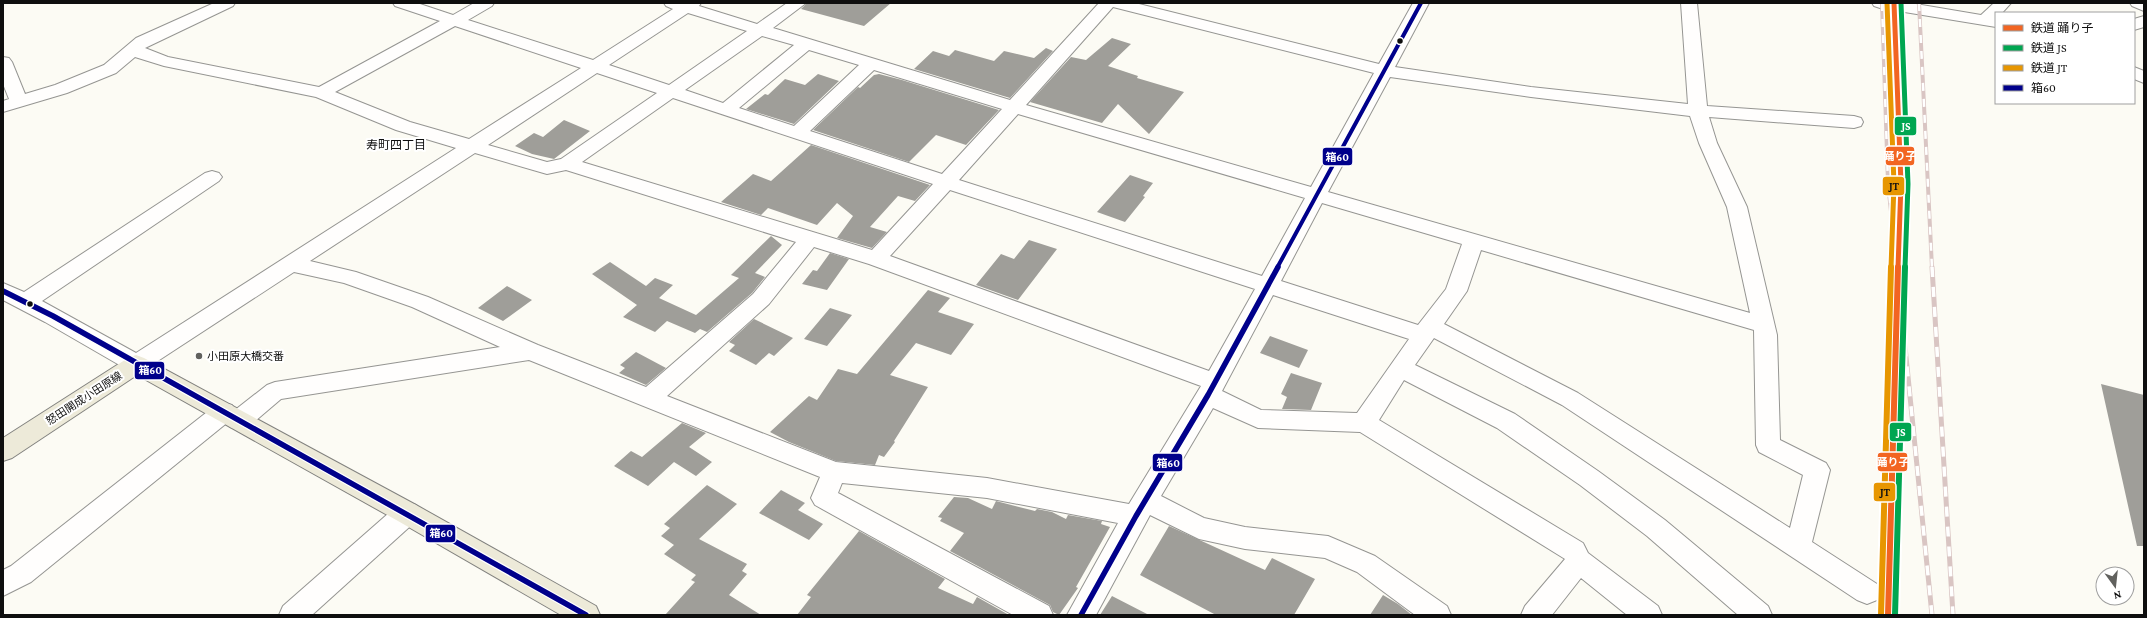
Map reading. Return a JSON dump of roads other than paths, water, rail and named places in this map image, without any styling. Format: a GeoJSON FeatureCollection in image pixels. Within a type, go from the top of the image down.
{"type":"FeatureCollection","features":[{"type":"Feature","properties":{"kind":"main road"},"geometry":{"type":"LineString","coordinates":[[136,364],[406,513],[586,615]]}},
{"type":"Feature","properties":{"kind":"main road","name":"怒田開成小田原線"},"geometry":{"type":"LineString","coordinates":[[3,451],[136,364]]}},
{"type":"Feature","properties":{"kind":"street"},"geometry":{"type":"LineString","coordinates":[[3,62],[11,104],[61,89],[110,69],[142,42],[227,3]]}},
{"type":"Feature","properties":{"kind":"street"},"geometry":{"type":"LineString","coordinates":[[401,3],[598,66],[946,182],[1269,285],[1427,331],[1570,399],[1867,592]]}},
{"type":"Feature","properties":{"kind":"street"},"geometry":{"type":"LineString","coordinates":[[321,93],[486,3]]}},
{"type":"Feature","properties":{"kind":"street"},"geometry":{"type":"LineString","coordinates":[[133,50],[164,61],[321,93],[403,126],[547,168],[567,164],[670,90],[798,3]]}},
{"type":"Feature","properties":{"kind":"street"},"geometry":{"type":"LineString","coordinates":[[876,259],[1108,3]]}},
{"type":"Feature","properties":{"kind":"street"},"geometry":{"type":"LineString","coordinates":[[1114,3],[1385,71],[1531,92],[1698,111],[1854,122]]}},
{"type":"Feature","properties":{"kind":"street"},"geometry":{"type":"LineString","coordinates":[[1081,615],[1269,285],[1421,3]]}},
{"type":"Feature","properties":{"kind":"street"},"geometry":{"type":"LineString","coordinates":[[1689,3],[1698,111],[1708,143],[1738,207],[1766,335],[1768,446],[1817,470],[1798,547]]}},
{"type":"Feature","properties":{"kind":"street"},"geometry":{"type":"LineString","coordinates":[[1880,3],[1990,21]]}},
{"type":"Feature","properties":{"kind":"street"},"geometry":{"type":"LineString","coordinates":[[1996,12],[2003,3]]}},
{"type":"Feature","properties":{"kind":"street"},"geometry":{"type":"LineString","coordinates":[[2138,3],[2144,6]]}},
{"type":"Feature","properties":{"kind":"street"},"geometry":{"type":"LineString","coordinates":[[3,291],[136,364],[598,66],[684,4],[806,44],[1014,107],[1763,324]]}},
{"type":"Feature","properties":{"kind":"street"},"geometry":{"type":"LineString","coordinates":[[727,109],[806,44]]}},
{"type":"Feature","properties":{"kind":"street"},"geometry":{"type":"LineString","coordinates":[[798,132],[871,63]]}},
{"type":"Feature","properties":{"kind":"street"},"geometry":{"type":"LineString","coordinates":[[2135,73],[2144,78]]}},
{"type":"Feature","properties":{"kind":"street"},"geometry":{"type":"LineString","coordinates":[[567,164],[809,240],[876,259],[1211,389],[1258,419],[1364,422],[1574,551],[1579,561],[1648,615]]}},
{"type":"Feature","properties":{"kind":"street"},"geometry":{"type":"LineString","coordinates":[[25,302],[212,177]]}},
{"type":"Feature","properties":{"kind":"street"},"geometry":{"type":"LineString","coordinates":[[648,399],[761,299],[809,240]]}},
{"type":"Feature","properties":{"kind":"street"},"geometry":{"type":"LineString","coordinates":[[1364,422],[1400,368],[1456,291],[1474,240]]}},
{"type":"Feature","properties":{"kind":"street"},"geometry":{"type":"LineString","coordinates":[[292,264],[348,277],[420,302],[530,352],[834,472],[987,488],[1141,508],[1199,528],[1245,538],[1328,547],[1366,564],[1437,615]]}},
{"type":"Feature","properties":{"kind":"street"},"geometry":{"type":"LineString","coordinates":[[3,584],[21,574],[231,416],[275,391],[530,352]]}},
{"type":"Feature","properties":{"kind":"street"},"geometry":{"type":"LineString","coordinates":[[1400,368],[1506,421],[1589,478],[1656,528],[1758,615]]}},
{"type":"Feature","properties":{"kind":"street"},"geometry":{"type":"LineString","coordinates":[[834,472],[824,498],[1039,615]]}},
{"type":"Feature","properties":{"kind":"street"},"geometry":{"type":"LineString","coordinates":[[293,615],[406,513]]}},
{"type":"Feature","properties":{"kind":"street"},"geometry":{"type":"LineString","coordinates":[[1535,615],[1579,561]]}},
{"type":"Feature","properties":{"kind":"railway"},"geometry":{"type":"LineString","coordinates":[[1882,3],[1888,183],[1897,268]]}},
{"type":"Feature","properties":{"kind":"railway"},"geometry":{"type":"LineString","coordinates":[[1919,3],[1932,268]]}},
{"type":"Feature","properties":{"kind":"railway"},"geometry":{"type":"LineString","coordinates":[[1897,267],[1932,615]]}},
{"type":"Feature","properties":{"kind":"railway"},"geometry":{"type":"LineString","coordinates":[[1932,267],[1953,615]]}},
{"type":"Feature","properties":{"kind":"rail line","name":"JT"},"geometry":{"type":"LineString","coordinates":[[1881,615],[1894,184],[1887,3]]}},
{"type":"Feature","properties":{"kind":"rail line","name":"踊り子"},"geometry":{"type":"LineString","coordinates":[[1888,615],[1901,184],[1894,3]]}},
{"type":"Feature","properties":{"kind":"rail line","name":"JS"},"geometry":{"type":"LineString","coordinates":[[1895,615],[1908,184],[1901,3]]}},
{"type":"Feature","properties":{"kind":"place","name":"小田原大橋交番"},"geometry":{"type":"Point","coordinates":[199,356]}},
{"type":"Feature","properties":{"kind":"district","name":"寿町四丁目"},"geometry":{"type":"Point","coordinates":[396,145]}}]}
